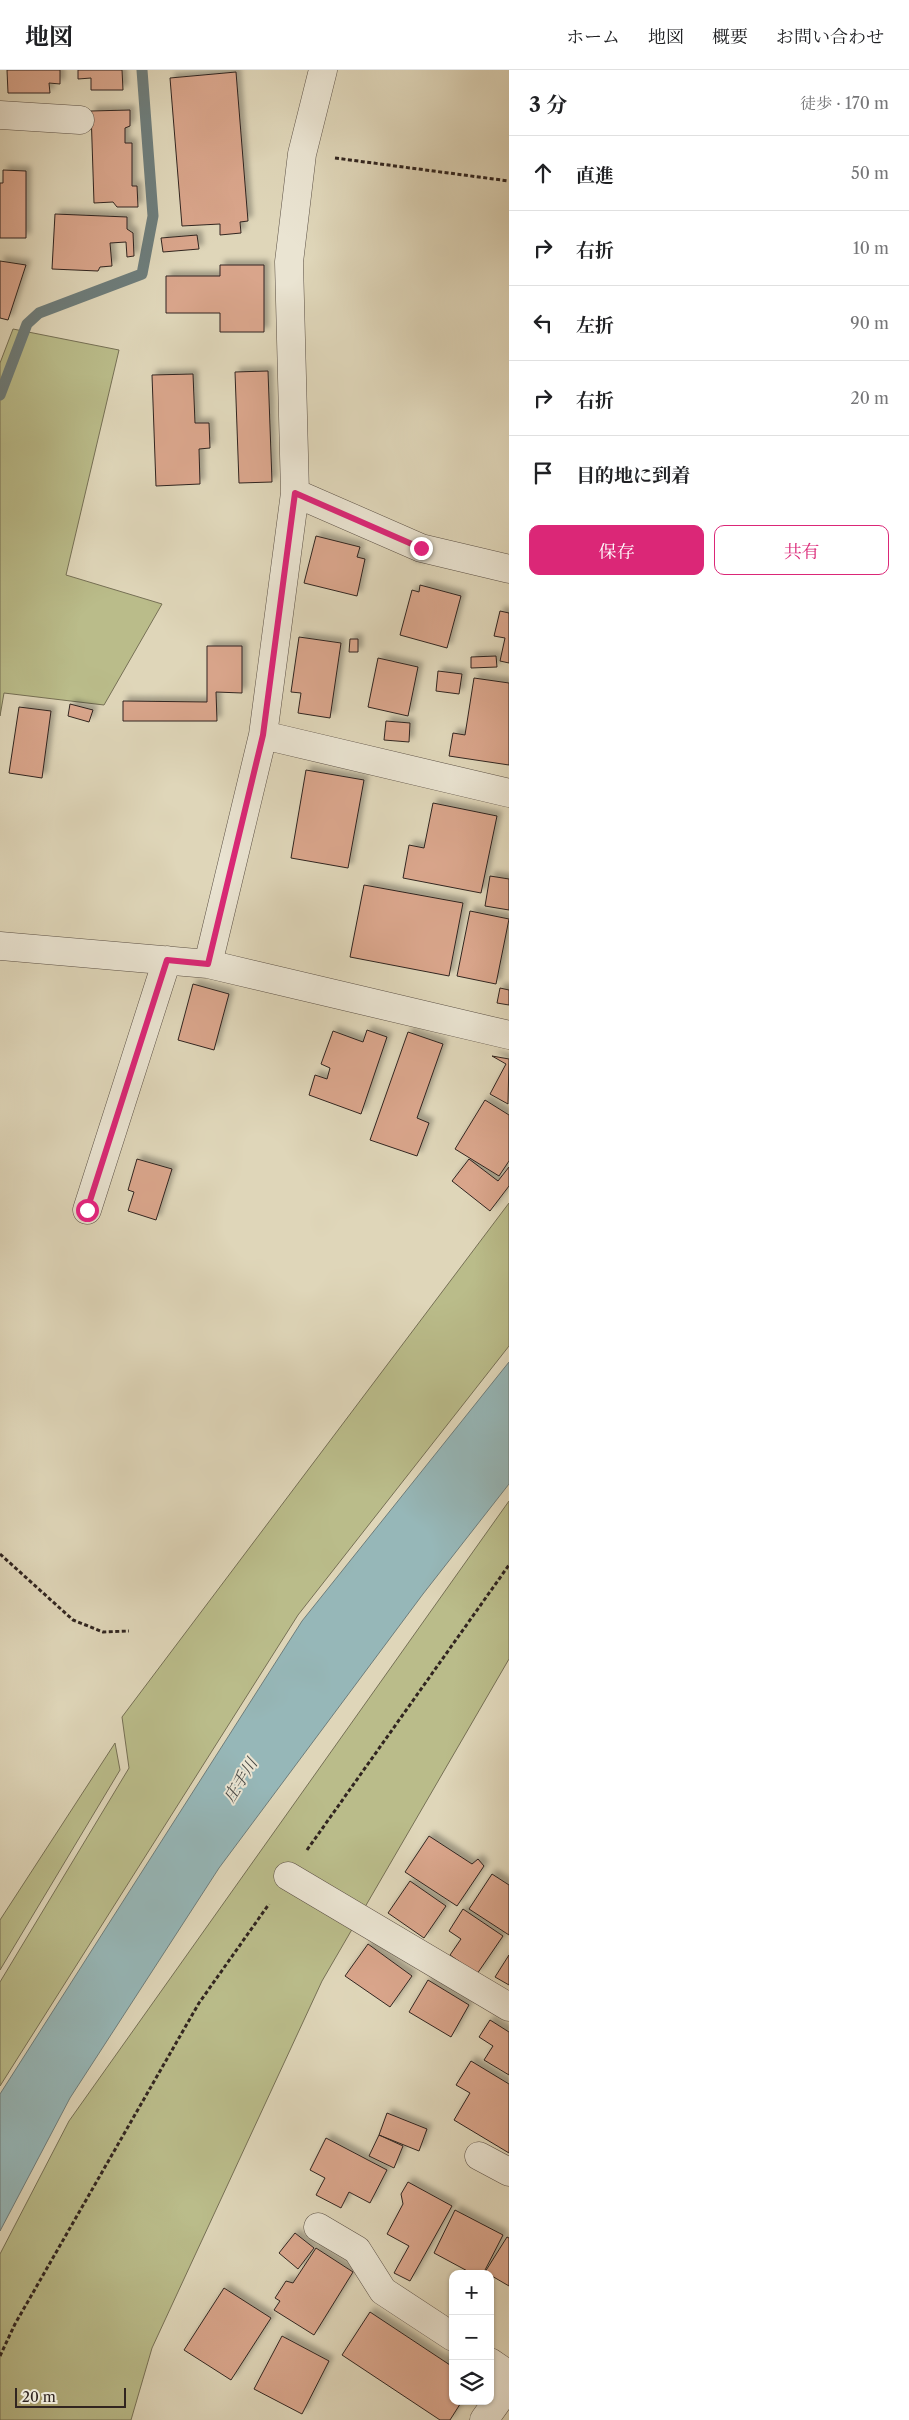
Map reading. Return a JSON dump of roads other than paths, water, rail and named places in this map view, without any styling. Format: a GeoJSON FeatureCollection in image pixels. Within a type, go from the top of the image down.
{"type":"FeatureCollection","features":[{"type":"Feature","properties":{"kind":"street"},"geometry":{"type":"LineString","coordinates":[[208,964],[263,735],[295,493],[289,262],[302,154],[323,70]]}},
{"type":"Feature","properties":{"kind":"street"},"geometry":{"type":"LineString","coordinates":[[0,115],[80,120]]}},
{"type":"Feature","properties":{"kind":"street"},"geometry":{"type":"LineString","coordinates":[[295,493],[421,548],[509,569]]}},
{"type":"Feature","properties":{"kind":"street"},"geometry":{"type":"LineString","coordinates":[[263,735],[509,793]]}},
{"type":"Feature","properties":{"kind":"street"},"geometry":{"type":"LineString","coordinates":[[0,946],[208,964],[509,1035]]}},
{"type":"Feature","properties":{"kind":"street"},"geometry":{"type":"LineString","coordinates":[[87,1210],[167,960]]}},
{"type":"Feature","properties":{"kind":"street"},"geometry":{"type":"LineString","coordinates":[[288,1876],[509,2007]]}},
{"type":"Feature","properties":{"kind":"street"},"geometry":{"type":"LineString","coordinates":[[479,2156],[509,2172]]}},
{"type":"Feature","properties":{"kind":"street"},"geometry":{"type":"LineString","coordinates":[[318,2227],[357,2250],[383,2291],[449,2334]]}},
{"type":"Feature","properties":{"kind":"street"},"geometry":{"type":"LineString","coordinates":[[494,2365],[509,2375]]}},
{"type":"Feature","properties":{"kind":"street"},"geometry":{"type":"LineString","coordinates":[[484,2420],[509,2384]]}},
{"type":"Feature","properties":{"kind":"water","name":"庄手川"},"geometry":{"type":"Polygon","coordinates":[[[509,1362],[509,1484],[423,1594],[219,1868],[70,2098],[0,2231],[0,2094],[302,1621],[509,1362]]]}},
{"type":"Feature","properties":{"kind":"waterway"},"geometry":{"type":"LineString","coordinates":[[0,395],[27,324],[39,313],[142,274],[153,216],[142,70]]}}]}
